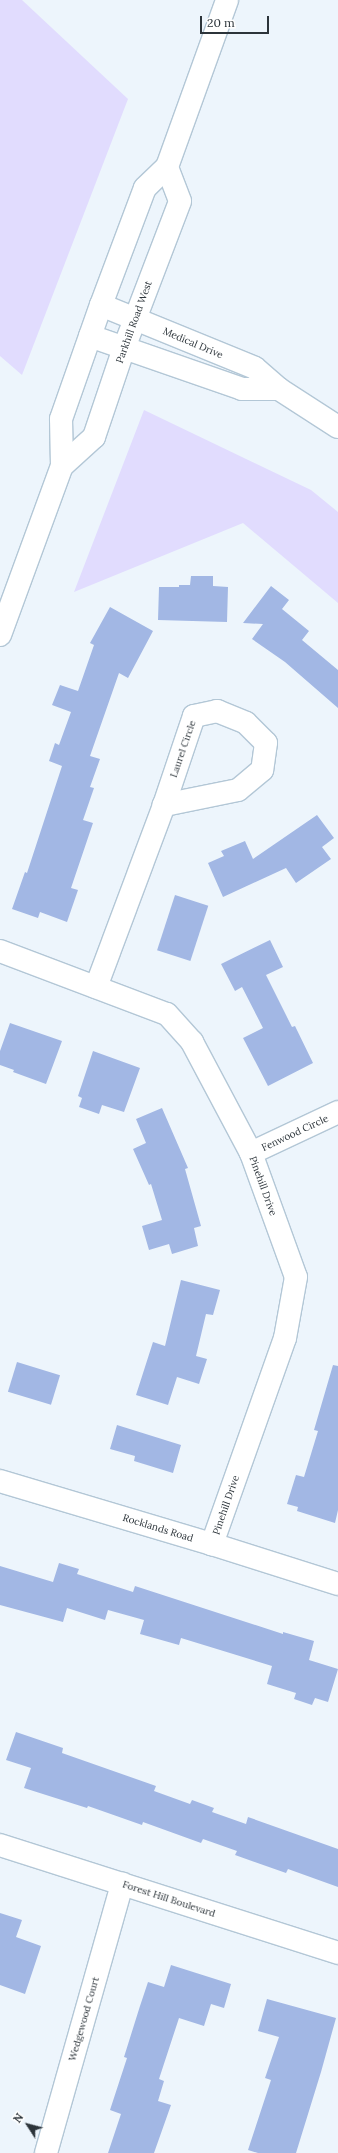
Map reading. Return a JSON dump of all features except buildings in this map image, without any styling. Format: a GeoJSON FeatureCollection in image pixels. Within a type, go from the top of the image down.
{"type":"FeatureCollection","features":[{"type":"Feature","properties":{"kind":"street","name":"Parkhill Road West"},"geometry":{"type":"LineString","coordinates":[[0,635],[62,466],[61,419],[101,305],[145,188],[167,167],[227,0]]}},
{"type":"Feature","properties":{"kind":"street","name":"Parkhill Road West"},"geometry":{"type":"LineString","coordinates":[[62,466],[94,437],[124,348],[180,201],[167,167]]}},
{"type":"Feature","properties":{"kind":"street","name":"Medical Drive"},"geometry":{"type":"LineString","coordinates":[[101,305],[255,368],[279,390],[338,427]]}},
{"type":"Feature","properties":{"kind":"street"},"geometry":{"type":"LineString","coordinates":[[90,336],[242,389],[279,390]]}},
{"type":"Feature","properties":{"kind":"street","name":"Laurel Circle"},"geometry":{"type":"LineString","coordinates":[[96,986],[164,805],[194,716],[217,711],[246,723],[266,743],[262,770],[238,790],[164,805]]}},
{"type":"Feature","properties":{"kind":"street","name":"Pinehill Drive"},"geometry":{"type":"LineString","coordinates":[[0,951],[167,1014],[192,1042],[252,1153],[296,1278],[285,1338],[212,1544]]}},
{"type":"Feature","properties":{"kind":"street","name":"Fenwood Circle"},"geometry":{"type":"LineString","coordinates":[[252,1153],[338,1112]]}},
{"type":"Feature","properties":{"kind":"street","name":"Rocklands Road"},"geometry":{"type":"LineString","coordinates":[[0,1481],[212,1544],[338,1584]]}},
{"type":"Feature","properties":{"kind":"street","name":"Forest Hill Boulevard"},"geometry":{"type":"LineString","coordinates":[[0,1845],[338,1953]]}},
{"type":"Feature","properties":{"kind":"street","name":"Wedgewood Court"},"geometry":{"type":"LineString","coordinates":[[46,2153],[122,1884]]}},
{"type":"Feature","properties":{"kind":"shaded area"},"geometry":{"type":"Polygon","coordinates":[[[0,0],[22,0],[128,99],[22,375],[0,356],[0,0]]]}},
{"type":"Feature","properties":{"kind":"shaded area"},"geometry":{"type":"Polygon","coordinates":[[[144,410],[311,490],[338,512],[338,603],[243,523],[74,592],[144,410]]]}}]}
